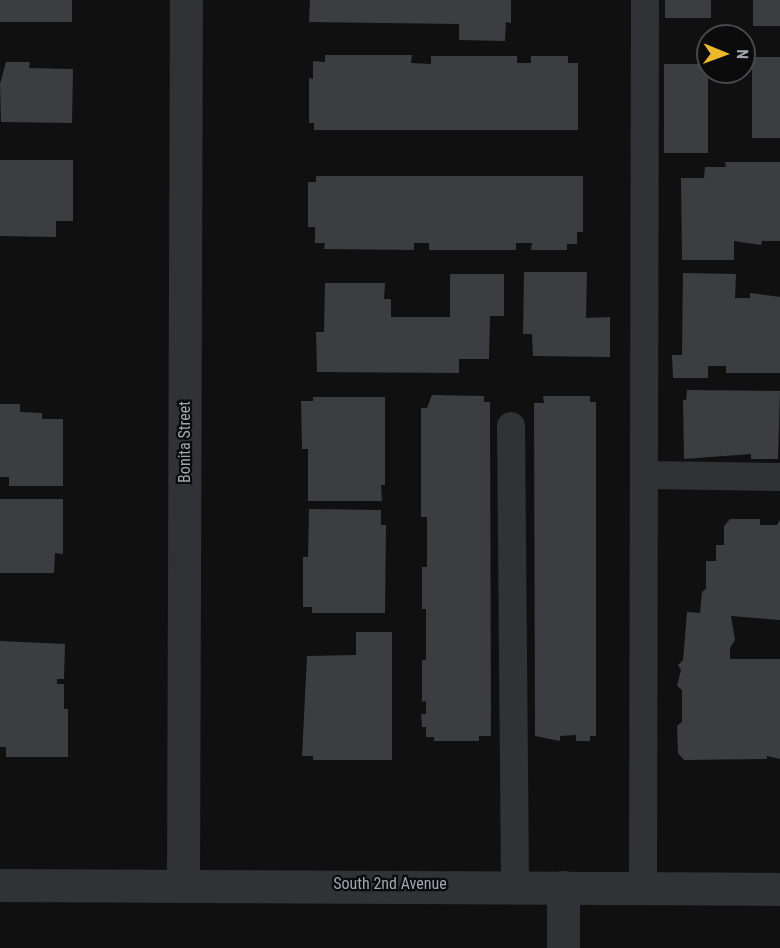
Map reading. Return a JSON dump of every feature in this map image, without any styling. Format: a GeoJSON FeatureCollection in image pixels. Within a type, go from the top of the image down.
{"type":"FeatureCollection","features":[{"type":"Feature","properties":{"kind":"street","name":"Bonita Street"},"geometry":{"type":"LineString","coordinates":[[183,884],[186,0]]}},
{"type":"Feature","properties":{"kind":"street","name":"South 2nd Avenue"},"geometry":{"type":"LineString","coordinates":[[0,885],[514,885],[780,889]]}},
{"type":"Feature","properties":{"kind":"street"},"geometry":{"type":"LineString","coordinates":[[562,948],[563,887]]}},
{"type":"Feature","properties":{"kind":"lane"},"geometry":{"type":"LineString","coordinates":[[644,887],[645,0]]}},
{"type":"Feature","properties":{"kind":"lane"},"geometry":{"type":"LineString","coordinates":[[511,426],[514,885]]}},
{"type":"Feature","properties":{"kind":"lane"},"geometry":{"type":"LineString","coordinates":[[646,475],[780,477]]}},
{"type":"Feature","properties":{"kind":"building"},"geometry":{"type":"Polygon","coordinates":[[[0,0],[72,0],[72,22],[0,22],[0,0]]]}},
{"type":"Feature","properties":{"kind":"building"},"geometry":{"type":"Polygon","coordinates":[[[310,0],[511,0],[511,23],[506,22],[505,41],[459,40],[459,24],[309,22],[310,0]]]}},
{"type":"Feature","properties":{"kind":"building"},"geometry":{"type":"Polygon","coordinates":[[[665,0],[711,0],[711,18],[665,18],[665,0]]]}},
{"type":"Feature","properties":{"kind":"building"},"geometry":{"type":"Polygon","coordinates":[[[753,0],[780,0],[780,26],[753,24],[753,0]]]}},
{"type":"Feature","properties":{"kind":"building"},"geometry":{"type":"Polygon","coordinates":[[[325,55],[412,55],[411,63],[431,64],[431,56],[517,56],[517,63],[531,63],[531,56],[568,56],[568,63],[578,63],[578,130],[314,130],[314,123],[309,123],[309,78],[313,79],[313,61],[325,62],[325,55]]]}},
{"type":"Feature","properties":{"kind":"building"},"geometry":{"type":"Polygon","coordinates":[[[756,57],[780,57],[780,138],[752,138],[752,84],[756,84],[756,57]]]}},
{"type":"Feature","properties":{"kind":"building"},"geometry":{"type":"Polygon","coordinates":[[[6,62],[30,62],[29,68],[73,69],[72,123],[1,122],[0,84],[6,62]]]}},
{"type":"Feature","properties":{"kind":"building"},"geometry":{"type":"Polygon","coordinates":[[[664,64],[696,64],[696,84],[708,84],[708,153],[664,153],[664,64]]]}},
{"type":"Feature","properties":{"kind":"building"},"geometry":{"type":"Polygon","coordinates":[[[0,160],[73,160],[73,221],[56,221],[56,237],[0,236],[0,160]]]}},
{"type":"Feature","properties":{"kind":"building"},"geometry":{"type":"Polygon","coordinates":[[[725,162],[780,162],[780,241],[762,241],[761,245],[734,241],[734,260],[682,260],[681,178],[704,178],[705,167],[726,167],[725,162]]]}},
{"type":"Feature","properties":{"kind":"building"},"geometry":{"type":"Polygon","coordinates":[[[316,176],[583,176],[583,232],[577,232],[577,244],[567,244],[567,250],[531,250],[532,243],[516,243],[516,250],[429,250],[429,243],[414,243],[414,250],[324,249],[325,243],[315,243],[315,227],[308,227],[308,182],[316,182],[316,176]]]}},
{"type":"Feature","properties":{"kind":"building"},"geometry":{"type":"Polygon","coordinates":[[[524,272],[587,272],[586,318],[610,317],[610,357],[533,356],[532,334],[523,334],[524,272]]]}},
{"type":"Feature","properties":{"kind":"building"},"geometry":{"type":"Polygon","coordinates":[[[683,273],[736,274],[735,298],[750,298],[750,293],[780,297],[780,373],[726,373],[726,366],[708,366],[708,378],[673,378],[672,355],[682,355],[683,273]]]}},
{"type":"Feature","properties":{"kind":"building"},"geometry":{"type":"Polygon","coordinates":[[[450,274],[504,274],[504,316],[490,316],[489,359],[459,359],[459,373],[317,372],[316,332],[324,332],[325,283],[385,283],[384,299],[391,299],[391,317],[450,317],[450,274]]]}},
{"type":"Feature","properties":{"kind":"building"},"geometry":{"type":"Polygon","coordinates":[[[687,390],[780,391],[778,459],[751,459],[751,454],[684,459],[683,400],[686,400],[687,390]]]}},
{"type":"Feature","properties":{"kind":"building"},"geometry":{"type":"Polygon","coordinates":[[[432,395],[484,396],[484,402],[490,402],[491,736],[479,736],[479,741],[434,741],[434,737],[426,737],[426,727],[422,727],[421,714],[426,714],[426,701],[422,702],[422,660],[426,660],[426,609],[422,609],[422,567],[427,567],[427,517],[421,517],[421,408],[427,408],[432,395]]]}},
{"type":"Feature","properties":{"kind":"building"},"geometry":{"type":"Polygon","coordinates":[[[543,396],[590,396],[590,402],[596,402],[596,736],[590,736],[590,741],[576,741],[576,735],[560,736],[560,741],[535,736],[534,403],[544,403],[543,396]]]}},
{"type":"Feature","properties":{"kind":"building"},"geometry":{"type":"Polygon","coordinates":[[[313,397],[385,397],[385,485],[381,485],[382,501],[308,501],[308,449],[302,449],[301,401],[313,401],[313,397]]]}},
{"type":"Feature","properties":{"kind":"building"},"geometry":{"type":"Polygon","coordinates":[[[0,404],[20,404],[20,412],[42,413],[42,419],[63,419],[63,486],[9,486],[9,477],[0,477],[0,404]]]}},
{"type":"Feature","properties":{"kind":"building"},"geometry":{"type":"Polygon","coordinates":[[[0,499],[63,499],[63,554],[55,553],[54,573],[0,573],[0,499]]]}},
{"type":"Feature","properties":{"kind":"building"},"geometry":{"type":"Polygon","coordinates":[[[309,509],[381,510],[381,525],[386,525],[385,613],[312,613],[312,607],[303,607],[303,557],[308,557],[309,509]]]}},
{"type":"Feature","properties":{"kind":"building"},"geometry":{"type":"Polygon","coordinates":[[[730,519],[760,519],[760,525],[777,525],[780,520],[780,620],[731,616],[735,640],[730,648],[730,659],[780,659],[780,759],[767,756],[767,759],[684,760],[678,753],[677,726],[682,722],[682,690],[677,686],[681,670],[678,665],[683,660],[687,612],[700,613],[702,592],[706,589],[706,561],[716,561],[716,545],[724,545],[724,526],[730,519]]]}},
{"type":"Feature","properties":{"kind":"building"},"geometry":{"type":"Polygon","coordinates":[[[356,632],[392,632],[392,760],[313,760],[313,756],[302,756],[307,656],[356,655],[356,632]]]}},
{"type":"Feature","properties":{"kind":"building"},"geometry":{"type":"Polygon","coordinates":[[[0,641],[65,644],[64,679],[57,679],[57,684],[64,684],[64,709],[68,709],[68,757],[6,757],[6,747],[0,747],[0,641]]]}}]}
